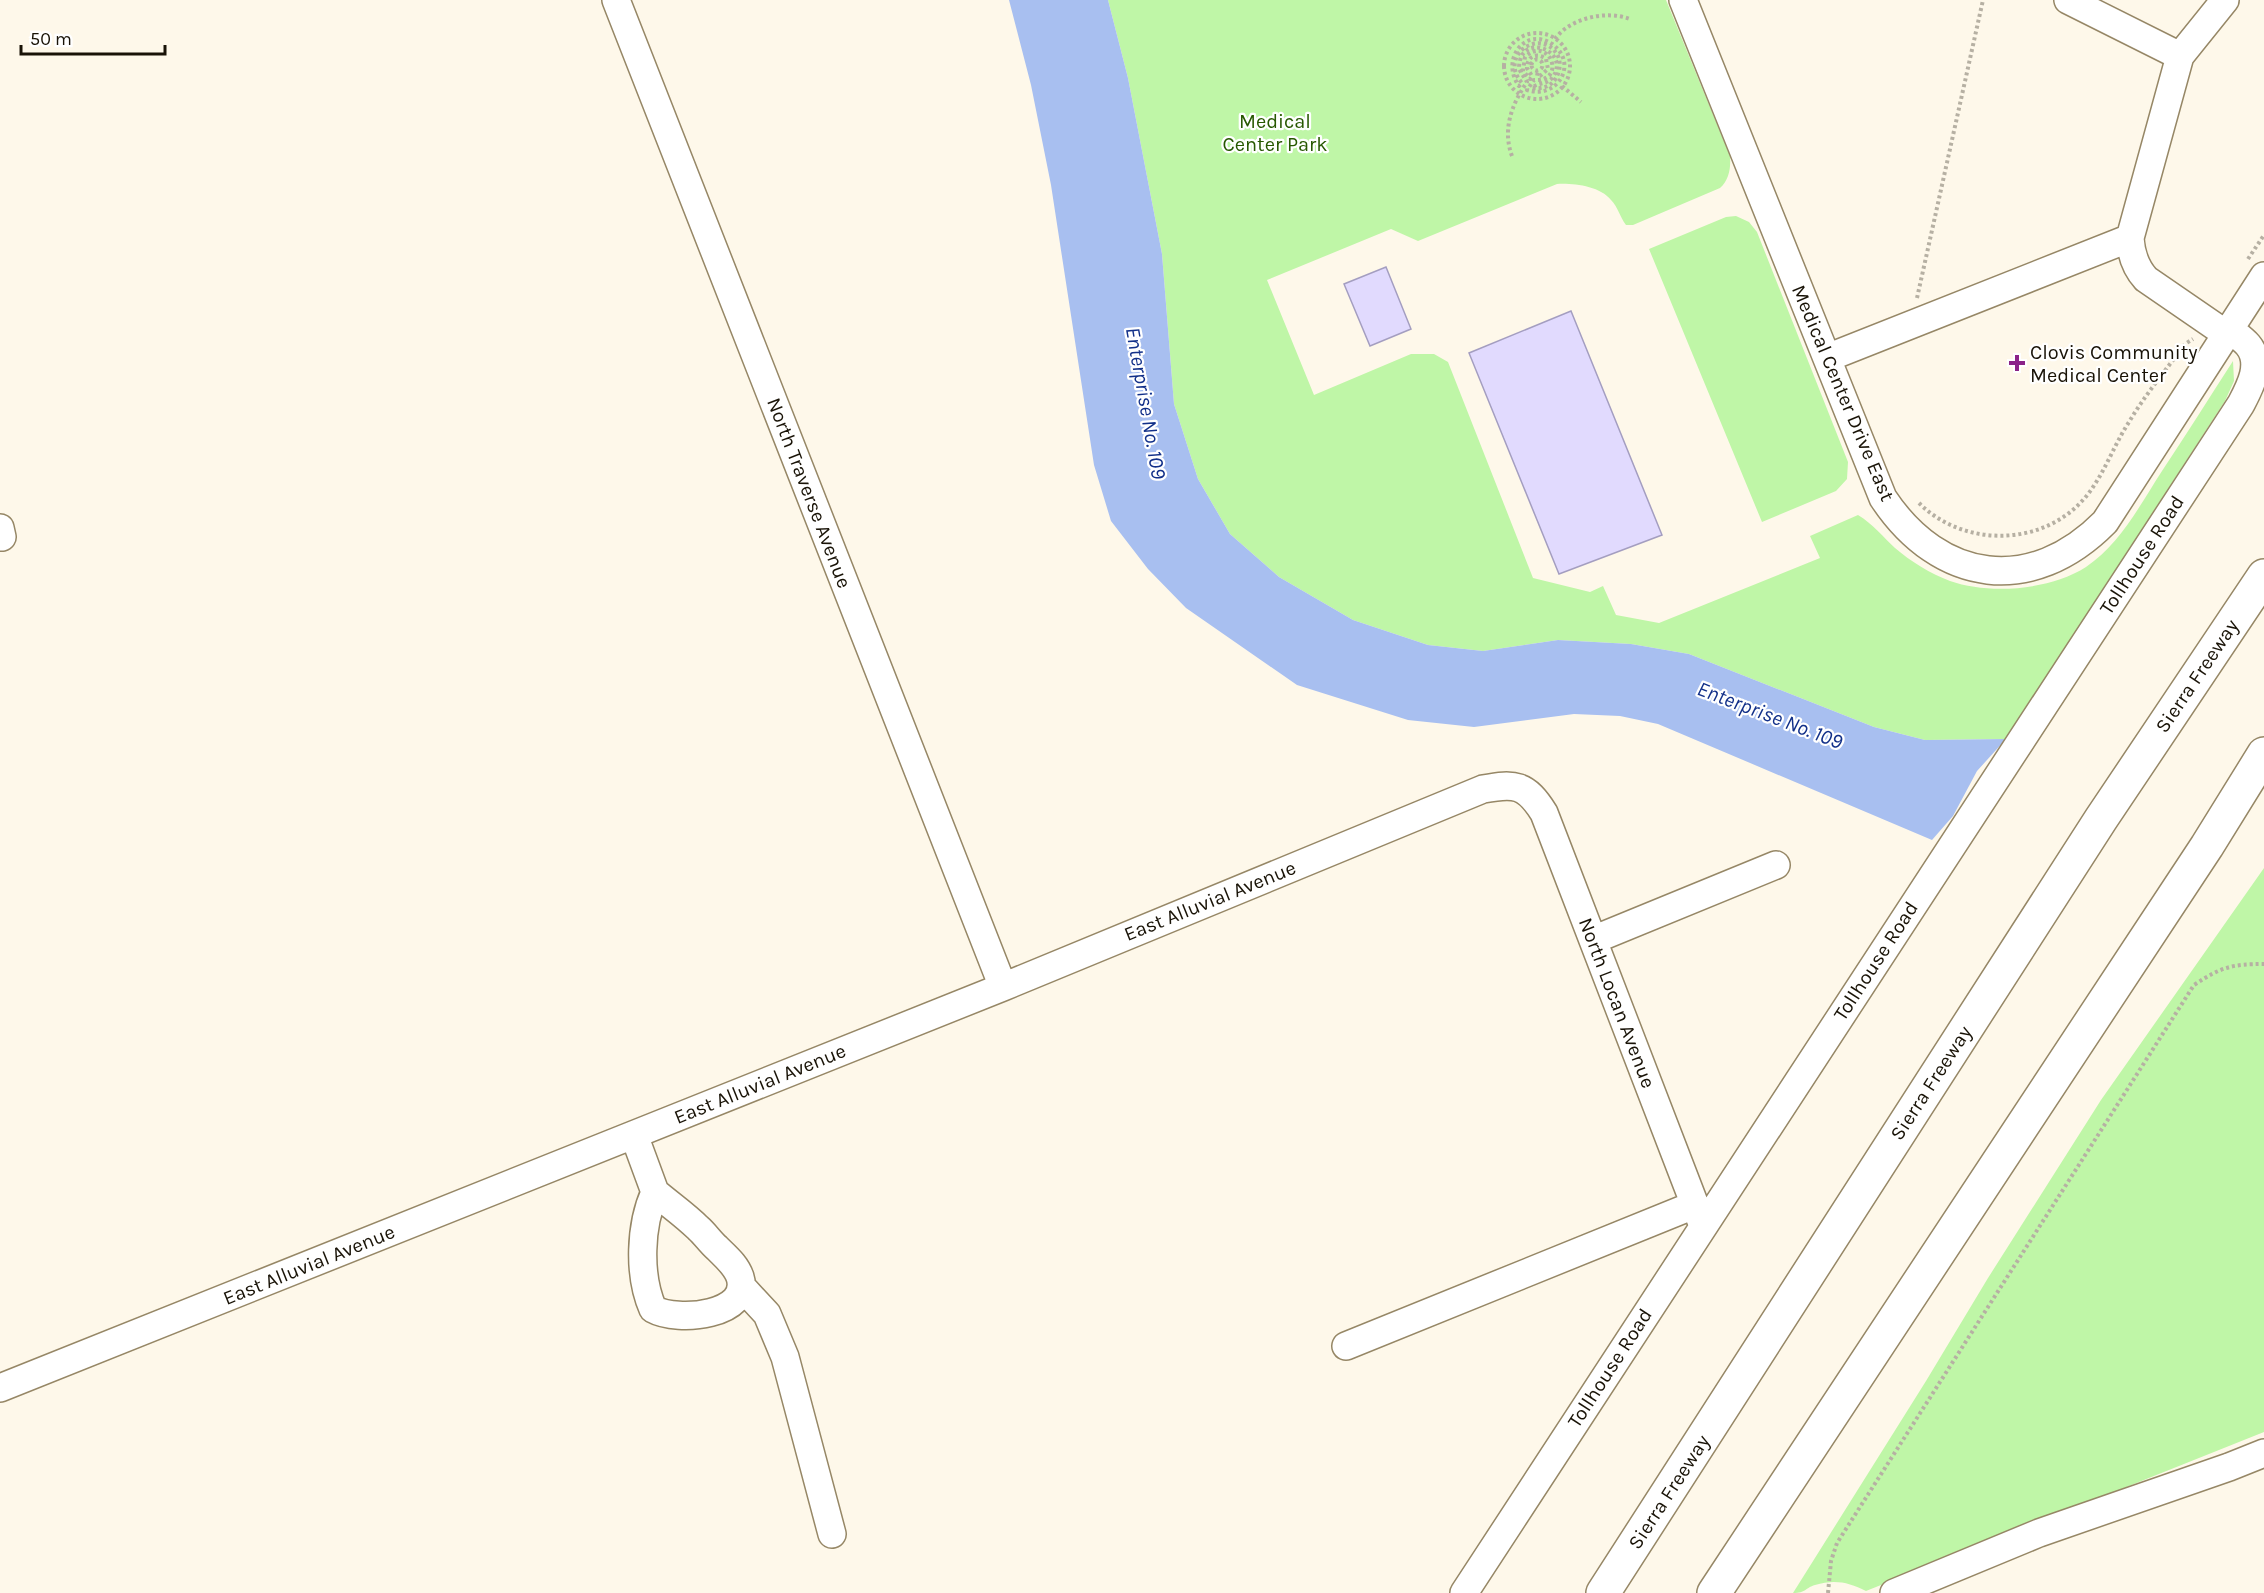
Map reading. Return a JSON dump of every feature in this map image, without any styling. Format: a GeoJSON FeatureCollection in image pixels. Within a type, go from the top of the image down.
{"type":"FeatureCollection","features":[{"type":"Feature","properties":{"kind":"highway"},"geometry":{"type":"LineString","coordinates":[[2242,609],[2264,560]]}},
{"type":"Feature","properties":{"kind":"highway","name":"Sierra Freeway"},"geometry":{"type":"LineString","coordinates":[[1603,1593],[2101,819],[2264,576]]}},
{"type":"Feature","properties":{"kind":"highway"},"geometry":{"type":"LineString","coordinates":[[1714,1593],[2207,846],[2264,754]]}},
{"type":"Feature","properties":{"kind":"highway"},"geometry":{"type":"LineString","coordinates":[[2207,846],[2264,782]]}},
{"type":"Feature","properties":{"kind":"street","name":"North Traverse Avenue"},"geometry":{"type":"LineString","coordinates":[[616,0],[1003,987]]}},
{"type":"Feature","properties":{"kind":"street","name":"Medical Center Drive East"},"geometry":{"type":"LineString","coordinates":[[1683,0],[1883,498],[1901,523],[1926,546],[1958,562],[1987,570],[2017,570],[2036,566],[2076,548],[2105,522],[2254,270]]}},
{"type":"Feature","properties":{"kind":"street"},"geometry":{"type":"LineString","coordinates":[[2068,0],[2180,56]]}},
{"type":"Feature","properties":{"kind":"street"},"geometry":{"type":"LineString","coordinates":[[1827,358],[2130,238],[2180,56],[2225,0]]}},
{"type":"Feature","properties":{"kind":"street","name":"Tollhouse Road"},"geometry":{"type":"LineString","coordinates":[[1464,1593],[1698,1216],[2252,385],[2256,362],[2250,346],[2146,279],[2138,270],[2130,238]]}},
{"type":"Feature","properties":{"kind":"street","name":"East Alluvial Avenue"},"geometry":{"type":"LineString","coordinates":[[0,1388],[1003,987],[1483,789],[1503,785],[1521,787]]}},
{"type":"Feature","properties":{"kind":"street","name":"North Locan Avenue"},"geometry":{"type":"LineString","coordinates":[[1521,787],[1535,798],[1544,813],[1698,1216]]}},
{"type":"Feature","properties":{"kind":"street"},"geometry":{"type":"LineString","coordinates":[[1593,940],[1776,865]]}},
{"type":"Feature","properties":{"kind":"street"},"geometry":{"type":"LineString","coordinates":[[634,1135],[655,1192],[697,1227],[732,1263],[740,1275],[741,1293],[724,1308],[701,1315],[677,1316],[662,1314],[653,1309],[645,1273],[644,1232],[650,1203],[655,1192]]}},
{"type":"Feature","properties":{"kind":"street"},"geometry":{"type":"LineString","coordinates":[[1346,1346],[1698,1216]]}},
{"type":"Feature","properties":{"kind":"street"},"geometry":{"type":"LineString","coordinates":[[742,1287],[767,1314],[785,1357],[832,1534]]}},
{"type":"Feature","properties":{"kind":"street"},"geometry":{"type":"LineString","coordinates":[[1894,1593],[2039,1533],[2264,1453]]}},
{"type":"Feature","properties":{"kind":"path"},"geometry":{"type":"LineString","coordinates":[[1911,325],[1983,0]]}},
{"type":"Feature","properties":{"kind":"path"},"geometry":{"type":"LineString","coordinates":[[1555,39],[1563,30],[1585,19],[1602,16],[1630,19]]}},
{"type":"Feature","properties":{"kind":"path"},"geometry":{"type":"LineString","coordinates":[[1534,33],[1545,34],[1555,39],[1563,46],[1568,56],[1568,77],[1562,86],[1544,98],[1533,98],[1519,93],[1508,81],[1504,71],[1504,60],[1508,50],[1515,41],[1534,33]]}},
{"type":"Feature","properties":{"kind":"path"},"geometry":{"type":"LineString","coordinates":[[1512,156],[1508,133],[1509,117],[1519,93],[1527,82],[1521,75],[1519,63],[1521,57],[1529,49],[1535,47],[1547,49],[1555,59],[1557,65],[1552,77],[1548,82],[1532,88],[1540,89],[1553,82],[1560,69],[1557,54],[1552,49],[1539,43],[1531,44],[1515,59],[1516,74],[1522,83],[1519,86],[1514,79],[1511,62],[1519,47],[1534,39],[1551,43],[1563,56],[1564,65],[1559,82],[1552,89],[1535,93],[1527,90],[1534,80],[1544,80],[1552,68],[1547,55],[1543,52],[1533,52],[1525,57],[1524,71],[1530,79],[1533,75],[1527,68],[1528,61],[1533,56],[1540,55],[1548,62],[1548,69],[1540,76],[1537,76],[1538,71]]}},
{"type":"Feature","properties":{"kind":"path"},"geometry":{"type":"LineString","coordinates":[[1562,86],[1581,102]]}},
{"type":"Feature","properties":{"kind":"path"},"geometry":{"type":"LineString","coordinates":[[2254,270],[2264,235]]}},
{"type":"Feature","properties":{"kind":"path"},"geometry":{"type":"LineString","coordinates":[[1914,498],[1940,520],[1956,528],[1993,537],[2015,536],[2054,522],[2088,495],[2128,422],[2185,344],[2198,336],[2221,328]]}},
{"type":"Feature","properties":{"kind":"path"},"geometry":{"type":"LineString","coordinates":[[1828,1593],[1831,1561],[1837,1543],[2194,985],[2211,974],[2234,964],[2264,964]]}},
{"type":"Feature","properties":{"kind":"green space","name":"Medical Center Park"},"geometry":{"type":"Polygon","coordinates":[[[1108,0],[1666,0],[1730,156],[1729,174],[1720,188],[1633,225],[1626,225],[1613,203],[1600,191],[1578,185],[1557,184],[1418,241],[1391,229],[1267,280],[1314,395],[1411,354],[1434,354],[1448,362],[1533,578],[1590,592],[1603,586],[1616,615],[1659,623],[1820,558],[1810,536],[1858,515],[1907,558],[1950,581],[1983,588],[2001,589],[2038,585],[2071,575],[2098,558],[2119,535],[2233,361],[2234,381],[2225,401],[2006,739],[1925,740],[1874,727],[1689,654],[1631,644],[1558,640],[1483,651],[1428,645],[1353,620],[1279,577],[1230,534],[1198,479],[1174,404],[1162,254],[1128,78],[1108,0]]]}},
{"type":"Feature","properties":{"kind":"green space"},"geometry":{"type":"Polygon","coordinates":[[[1736,216],[1749,222],[1757,232],[1848,462],[1847,479],[1836,491],[1762,522],[1649,249],[1726,217],[1736,216]]]}},
{"type":"Feature","properties":{"kind":"green space"},"geometry":{"type":"Polygon","coordinates":[[[2264,868],[2264,1432],[1866,1591],[1854,1585],[1835,1582],[1822,1583],[1793,1593],[2101,1100],[2264,868]]]}},
{"type":"Feature","properties":{"kind":"water","name":"Enterprise No. 109"},"geometry":{"type":"Polygon","coordinates":[[[1009,0],[1108,0],[1128,78],[1162,254],[1174,404],[1198,479],[1230,534],[1279,577],[1353,620],[1428,645],[1483,651],[1558,640],[1631,644],[1689,654],[1874,727],[1925,740],[2006,739],[1977,771],[1953,816],[1932,840],[1658,724],[1620,716],[1574,714],[1474,727],[1408,720],[1297,685],[1186,608],[1148,569],[1111,521],[1094,465],[1051,185],[1031,85],[1009,0]]]}},
{"type":"Feature","properties":{"kind":"building"},"geometry":{"type":"Polygon","coordinates":[[[1386,267],[1411,329],[1370,346],[1344,284],[1386,267]]]}},
{"type":"Feature","properties":{"kind":"building"},"geometry":{"type":"Polygon","coordinates":[[[1571,311],[1662,535],[1559,574],[1469,353],[1571,311]]]}},
{"type":"Feature","properties":{"kind":"place","name":"Clovis Community Medical Center"},"geometry":{"type":"Point","coordinates":[2017,363]}}]}
